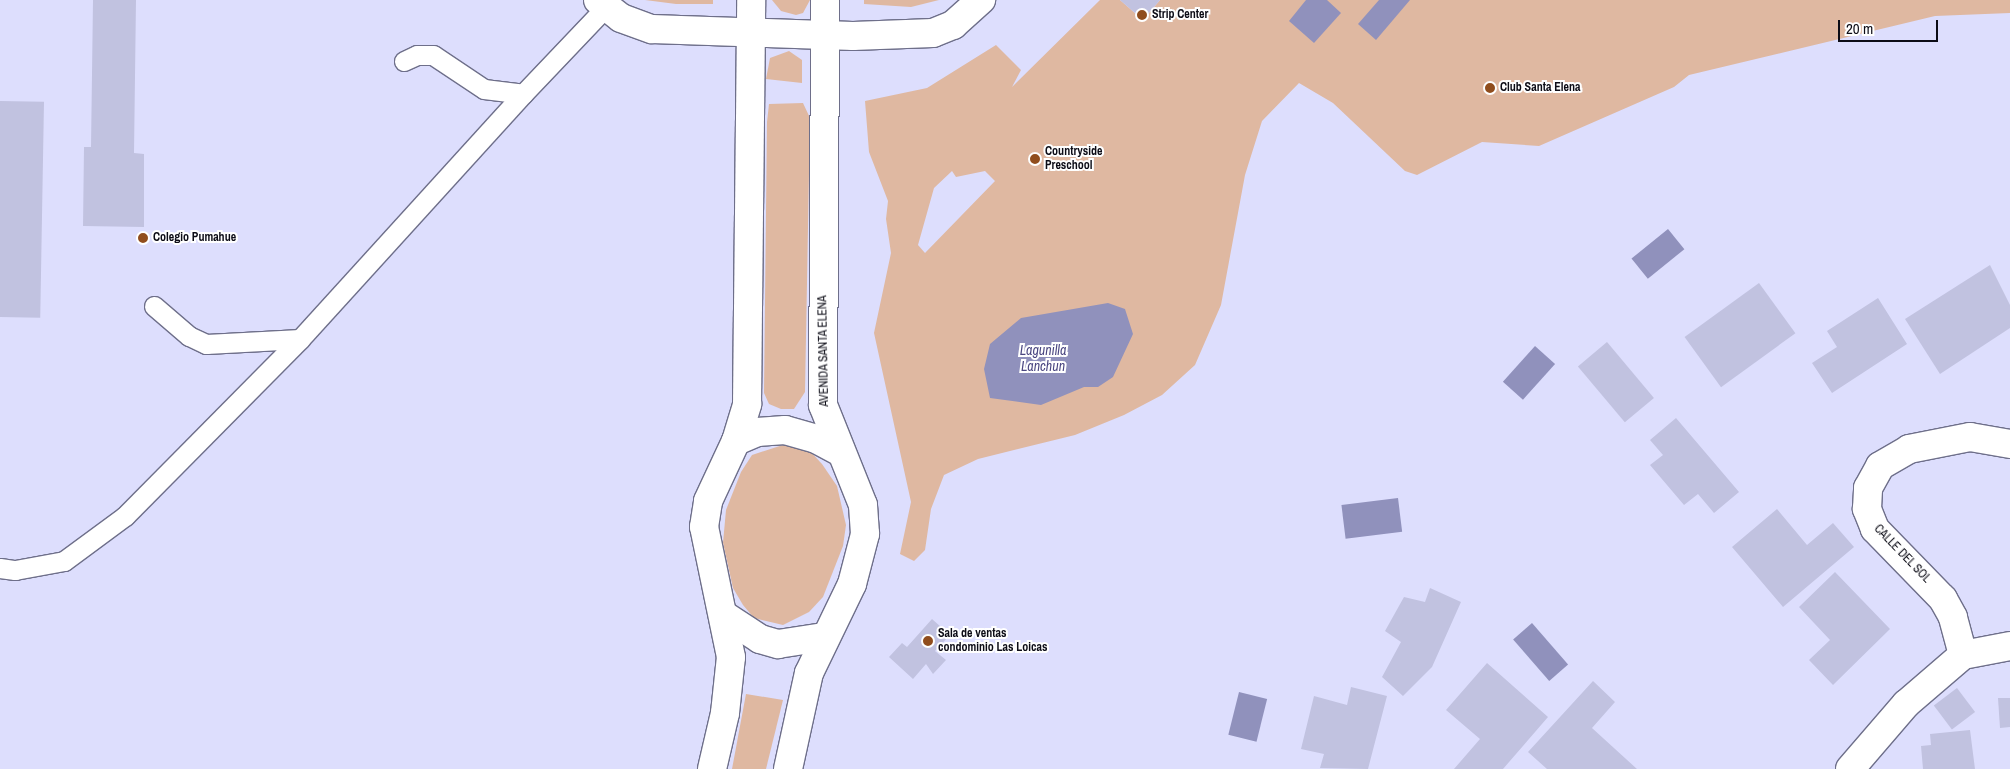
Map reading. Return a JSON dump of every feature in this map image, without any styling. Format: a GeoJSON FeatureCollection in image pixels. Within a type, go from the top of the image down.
{"type":"FeatureCollection","features":[{"type":"Feature","properties":{"kind":"street"},"geometry":{"type":"LineString","coordinates":[[712,769],[728,688],[730,656],[725,616],[708,566],[704,527],[708,501],[736,441],[748,385],[751,0]]}},
{"type":"Feature","properties":{"kind":"street","name":"AVENIDA SANTA ELENA"},"geometry":{"type":"LineString","coordinates":[[788,769],[809,673],[823,637],[852,584],[865,534],[863,505],[827,421],[822,388],[824,0]]}},
{"type":"Feature","properties":{"kind":"street"},"geometry":{"type":"LineString","coordinates":[[601,4],[652,29],[751,34],[824,35],[933,33],[953,24],[981,0]]}},
{"type":"Feature","properties":{"kind":"street"},"geometry":{"type":"LineString","coordinates":[[736,441],[757,432],[785,430],[816,439],[840,452]]}},
{"type":"Feature","properties":{"kind":"street","name":"CALLE DEL SOL"},"geometry":{"type":"LineString","coordinates":[[1963,655],[1954,617],[1943,599],[1875,529],[1867,509],[1868,488],[1880,466],[1909,449],[1970,437],[2010,444]]}},
{"type":"Feature","properties":{"kind":"street"},"geometry":{"type":"LineString","coordinates":[[725,616],[760,639],[778,644],[823,637]]}},
{"type":"Feature","properties":{"kind":"street"},"geometry":{"type":"LineString","coordinates":[[1850,769],[1906,704],[1963,655],[2010,646]]}},
{"type":"Feature","properties":{"kind":"lane"},"geometry":{"type":"LineString","coordinates":[[0,568],[15,570],[64,561],[125,516],[300,339],[523,94],[601,4]]}},
{"type":"Feature","properties":{"kind":"lane"},"geometry":{"type":"LineString","coordinates":[[404,60],[417,55],[433,55],[484,89],[523,94]]}},
{"type":"Feature","properties":{"kind":"lane"},"geometry":{"type":"LineString","coordinates":[[154,306],[189,336],[206,344],[300,339]]}},
{"type":"Feature","properties":{"kind":"shaded area"},"geometry":{"type":"Polygon","coordinates":[[[645,0],[713,0],[713,4],[676,4],[645,0]]]}},
{"type":"Feature","properties":{"kind":"shaded area"},"geometry":{"type":"Polygon","coordinates":[[[772,0],[810,0],[803,13],[796,15],[781,11],[772,0]]]}},
{"type":"Feature","properties":{"kind":"shaded area"},"geometry":{"type":"Polygon","coordinates":[[[864,0],[939,0],[911,7],[864,4],[864,0]]]}},
{"type":"Feature","properties":{"kind":"shaded area"},"geometry":{"type":"Polygon","coordinates":[[[1100,0],[1120,0],[1143,20],[1160,0],[2010,0],[2010,13],[1935,16],[1689,75],[1674,87],[1539,146],[1482,142],[1417,175],[1405,171],[1333,103],[1299,83],[1262,121],[1245,175],[1221,305],[1195,365],[1162,395],[1124,415],[1075,435],[978,459],[944,475],[931,509],[925,550],[914,561],[900,554],[911,502],[874,333],[891,253],[886,219],[888,201],[869,152],[865,101],[927,88],[996,45],[1021,70],[1012,87],[1100,0]],[[952,171],[934,188],[918,245],[925,253],[995,181],[985,171],[956,177],[952,171]]]}},
{"type":"Feature","properties":{"kind":"shaded area"},"geometry":{"type":"Polygon","coordinates":[[[789,51],[802,60],[802,83],[766,79],[770,58],[789,51]]]}},
{"type":"Feature","properties":{"kind":"shaded area"},"geometry":{"type":"Polygon","coordinates":[[[803,103],[810,118],[805,392],[794,409],[781,409],[769,404],[764,393],[767,122],[769,104],[803,103]]]}},
{"type":"Feature","properties":{"kind":"shaded area"},"geometry":{"type":"Polygon","coordinates":[[[786,444],[809,450],[822,464],[837,486],[846,525],[843,546],[823,597],[809,612],[783,625],[754,618],[743,605],[733,588],[723,543],[726,510],[741,472],[752,455],[786,444]]]}},
{"type":"Feature","properties":{"kind":"shaded area"},"geometry":{"type":"Polygon","coordinates":[[[746,694],[783,700],[766,769],[732,769],[746,694]]]}},
{"type":"Feature","properties":{"kind":"water"},"geometry":{"type":"Polygon","coordinates":[[[1306,0],[1327,0],[1341,13],[1314,43],[1289,21],[1306,0]]]}},
{"type":"Feature","properties":{"kind":"water"},"geometry":{"type":"Polygon","coordinates":[[[1379,0],[1410,0],[1376,40],[1358,24],[1379,0]]]}},
{"type":"Feature","properties":{"kind":"water"},"geometry":{"type":"Polygon","coordinates":[[[1668,229],[1684,249],[1648,279],[1631,259],[1668,229]]]}},
{"type":"Feature","properties":{"kind":"water","name":"Lagunilla Lanchun"},"geometry":{"type":"Polygon","coordinates":[[[1108,303],[1125,309],[1133,334],[1113,377],[1098,387],[1084,387],[1041,405],[990,398],[984,369],[990,344],[1021,318],[1108,303]]]}},
{"type":"Feature","properties":{"kind":"water"},"geometry":{"type":"Polygon","coordinates":[[[1535,346],[1555,364],[1523,400],[1503,382],[1535,346]]]}},
{"type":"Feature","properties":{"kind":"water"},"geometry":{"type":"Polygon","coordinates":[[[1398,498],[1402,532],[1346,539],[1341,505],[1398,498]]]}},
{"type":"Feature","properties":{"kind":"water"},"geometry":{"type":"Polygon","coordinates":[[[1532,623],[1568,665],[1549,681],[1513,639],[1532,623]]]}},
{"type":"Feature","properties":{"kind":"water"},"geometry":{"type":"Polygon","coordinates":[[[1239,692],[1267,699],[1256,742],[1228,735],[1239,692]]]}},
{"type":"Feature","properties":{"kind":"building"},"geometry":{"type":"Polygon","coordinates":[[[93,0],[136,0],[134,153],[144,154],[144,227],[83,226],[84,147],[91,147],[93,0]]]}},
{"type":"Feature","properties":{"kind":"building","name":"Strip Center"},"geometry":{"type":"Polygon","coordinates":[[[1120,0],[1160,0],[1143,20],[1120,0]]]}},
{"type":"Feature","properties":{"kind":"building"},"geometry":{"type":"Polygon","coordinates":[[[0,101],[44,102],[40,318],[0,317],[0,101]]]}},
{"type":"Feature","properties":{"kind":"building"},"geometry":{"type":"Polygon","coordinates":[[[1990,265],[2010,305],[2010,328],[1940,374],[1905,319],[1990,265]]]}},
{"type":"Feature","properties":{"kind":"building"},"geometry":{"type":"Polygon","coordinates":[[[1759,283],[1795,333],[1721,387],[1685,337],[1759,283]]]}},
{"type":"Feature","properties":{"kind":"building"},"geometry":{"type":"Polygon","coordinates":[[[1878,298],[1907,344],[1832,393],[1812,363],[1837,347],[1827,331],[1878,298]]]}},
{"type":"Feature","properties":{"kind":"building"},"geometry":{"type":"Polygon","coordinates":[[[1607,342],[1654,398],[1625,422],[1578,366],[1607,342]]]}},
{"type":"Feature","properties":{"kind":"building"},"geometry":{"type":"Polygon","coordinates":[[[1676,418],[1739,492],[1714,513],[1698,494],[1684,505],[1650,465],[1663,455],[1650,440],[1676,418]]]}},
{"type":"Feature","properties":{"kind":"building"},"geometry":{"type":"Polygon","coordinates":[[[1777,509],[1807,545],[1833,523],[1854,547],[1783,607],[1732,547],[1777,509]]]}},
{"type":"Feature","properties":{"kind":"building"},"geometry":{"type":"Polygon","coordinates":[[[1835,572],[1890,629],[1833,685],[1809,660],[1830,640],[1799,607],[1835,572]]]}},
{"type":"Feature","properties":{"kind":"building"},"geometry":{"type":"Polygon","coordinates":[[[1430,588],[1461,602],[1432,667],[1403,696],[1382,677],[1401,642],[1385,631],[1404,597],[1425,602],[1430,588]]]}},
{"type":"Feature","properties":{"kind":"building","name":"Sala de ventas condominio Las Loicas"},"geometry":{"type":"Polygon","coordinates":[[[932,619],[950,635],[935,651],[946,660],[933,674],[926,664],[913,679],[889,657],[902,643],[907,647],[932,619]]]}},
{"type":"Feature","properties":{"kind":"building"},"geometry":{"type":"Polygon","coordinates":[[[1487,663],[1548,717],[1503,769],[1454,769],[1480,739],[1446,710],[1487,663]]]}},
{"type":"Feature","properties":{"kind":"building"},"geometry":{"type":"Polygon","coordinates":[[[1593,681],[1615,702],[1592,728],[1637,769],[1547,769],[1528,752],[1593,681]]]}},
{"type":"Feature","properties":{"kind":"building"},"geometry":{"type":"Polygon","coordinates":[[[1351,687],[1387,696],[1368,769],[1320,768],[1324,754],[1301,749],[1314,696],[1347,705],[1351,687]]]}},
{"type":"Feature","properties":{"kind":"building"},"geometry":{"type":"Polygon","coordinates":[[[1957,688],[1975,712],[1952,729],[1934,705],[1957,688]]]}},
{"type":"Feature","properties":{"kind":"building"},"geometry":{"type":"Polygon","coordinates":[[[1998,698],[2010,698],[2010,727],[2000,728],[1998,698]]]}},
{"type":"Feature","properties":{"kind":"building"},"geometry":{"type":"Polygon","coordinates":[[[1970,730],[1975,769],[1923,769],[1921,746],[1931,745],[1930,734],[1970,730]]]}},
{"type":"Feature","properties":{"kind":"place","name":"Strip Center"},"geometry":{"type":"Point","coordinates":[1142,15]}},
{"type":"Feature","properties":{"kind":"place","name":"Club Santa Elena"},"geometry":{"type":"Point","coordinates":[1490,88]}},
{"type":"Feature","properties":{"kind":"place","name":"Countryside Preschool"},"geometry":{"type":"Point","coordinates":[1035,159]}},
{"type":"Feature","properties":{"kind":"place","name":"Colegio Pumahue"},"geometry":{"type":"Point","coordinates":[143,238]}},
{"type":"Feature","properties":{"kind":"place","name":"Sala de ventas condominio Las Loicas"},"geometry":{"type":"Point","coordinates":[928,641]}}]}
